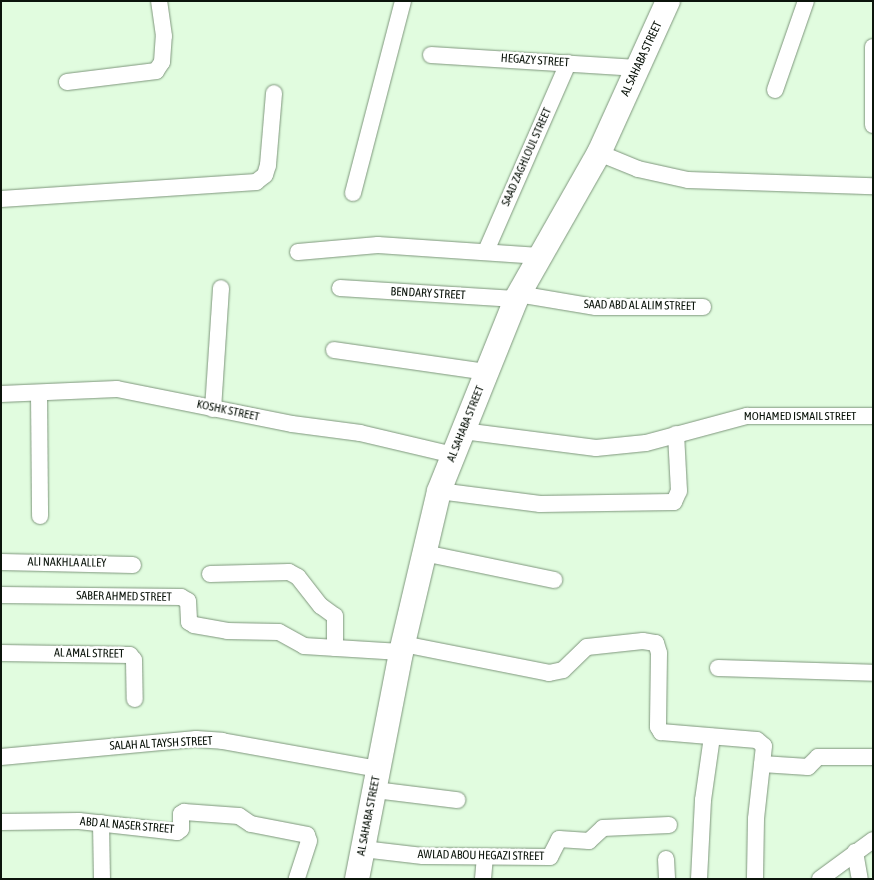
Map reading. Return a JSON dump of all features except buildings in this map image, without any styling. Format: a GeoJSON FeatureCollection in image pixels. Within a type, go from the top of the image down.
{"type":"FeatureCollection","features":[{"type":"Feature","properties":{"kind":"street"},"geometry":{"type":"LineString","coordinates":[[67,82],[156,72],[162,62],[164,36],[159,1]]}},
{"type":"Feature","properties":{"kind":"street"},"geometry":{"type":"LineString","coordinates":[[354,193],[403,1]]}},
{"type":"Feature","properties":{"kind":"street","name":"AL SAHABA STREET"},"geometry":{"type":"LineString","coordinates":[[357,879],[402,648],[439,492],[517,297],[599,153],[668,1]]}},
{"type":"Feature","properties":{"kind":"street"},"geometry":{"type":"LineString","coordinates":[[775,90],[806,1]]}},
{"type":"Feature","properties":{"kind":"street"},"geometry":{"type":"LineString","coordinates":[[873,47],[873,125]]}},
{"type":"Feature","properties":{"kind":"street","name":"HEGAZY STREET"},"geometry":{"type":"LineString","coordinates":[[432,55],[638,68]]}},
{"type":"Feature","properties":{"kind":"street","name":"SAAD ZAGHLOUL STREET"},"geometry":{"type":"LineString","coordinates":[[486,251],[568,64]]}},
{"type":"Feature","properties":{"kind":"street"},"geometry":{"type":"LineString","coordinates":[[1,200],[256,182],[264,175],[268,164],[274,92]]}},
{"type":"Feature","properties":{"kind":"street"},"geometry":{"type":"LineString","coordinates":[[599,153],[638,169],[688,180],[873,186]]}},
{"type":"Feature","properties":{"kind":"street"},"geometry":{"type":"LineString","coordinates":[[298,252],[378,245],[540,256]]}},
{"type":"Feature","properties":{"kind":"street"},"geometry":{"type":"LineString","coordinates":[[213,409],[221,288]]}},
{"type":"Feature","properties":{"kind":"street","name":"BENDARY STREET"},"geometry":{"type":"LineString","coordinates":[[340,288],[517,297]]}},
{"type":"Feature","properties":{"kind":"street","name":"SAAD ABD AL ALIM STREET"},"geometry":{"type":"LineString","coordinates":[[517,297],[596,307],[703,307]]}},
{"type":"Feature","properties":{"kind":"street"},"geometry":{"type":"LineString","coordinates":[[334,350],[486,372]]}},
{"type":"Feature","properties":{"kind":"street","name":"KOSHK STREET"},"geometry":{"type":"LineString","coordinates":[[1,394],[118,389],[213,409],[360,433],[453,455]]}},
{"type":"Feature","properties":{"kind":"street"},"geometry":{"type":"LineString","coordinates":[[39,393],[40,516]]}},
{"type":"Feature","properties":{"kind":"street","name":"MOHAMED ISMAIL STREET"},"geometry":{"type":"LineString","coordinates":[[463,431],[575,448],[646,443],[747,416],[873,416]]}},
{"type":"Feature","properties":{"kind":"street"},"geometry":{"type":"LineString","coordinates":[[439,492],[540,504],[674,502],[679,491],[676,434]]}},
{"type":"Feature","properties":{"kind":"street"},"geometry":{"type":"LineString","coordinates":[[424,553],[554,580]]}},
{"type":"Feature","properties":{"kind":"street","name":"ALI NAKHLA ALLEY"},"geometry":{"type":"LineString","coordinates":[[1,562],[133,565]]}},
{"type":"Feature","properties":{"kind":"street"},"geometry":{"type":"LineString","coordinates":[[210,574],[288,572],[298,577],[321,606],[335,616],[335,648]]}},
{"type":"Feature","properties":{"kind":"street","name":"SABER AHMED STREET"},"geometry":{"type":"LineString","coordinates":[[1,595],[181,597],[188,601],[189,622],[194,625],[227,631],[279,632],[304,646],[402,648],[549,673],[563,670],[587,647],[643,641],[656,643],[659,653],[660,730],[712,737]]}},
{"type":"Feature","properties":{"kind":"street","name":"AL AMAL STREET"},"geometry":{"type":"LineString","coordinates":[[1,653],[130,655],[134,660],[135,700]]}},
{"type":"Feature","properties":{"kind":"street"},"geometry":{"type":"LineString","coordinates":[[718,668],[873,673]]}},
{"type":"Feature","properties":{"kind":"street"},"geometry":{"type":"LineString","coordinates":[[699,879],[703,800],[712,737],[762,743],[755,879]]}},
{"type":"Feature","properties":{"kind":"street","name":"SALAH AL TAYSH STREET"},"geometry":{"type":"LineString","coordinates":[[1,757],[196,739],[222,741],[458,800]]}},
{"type":"Feature","properties":{"kind":"street"},"geometry":{"type":"LineString","coordinates":[[762,764],[808,767],[819,756],[873,758]]}},
{"type":"Feature","properties":{"kind":"street","name":"ABD AL NASER STREET"},"geometry":{"type":"LineString","coordinates":[[1,822],[100,822],[177,832],[180,829],[181,814],[184,812],[239,816],[251,824],[304,833],[308,841],[296,879]]}},
{"type":"Feature","properties":{"kind":"street"},"geometry":{"type":"LineString","coordinates":[[100,822],[102,879]]}},
{"type":"Feature","properties":{"kind":"street","name":"AWLAD ABOU HEGAZI STREET"},"geometry":{"type":"LineString","coordinates":[[363,849],[485,858],[550,857],[559,839],[589,841],[603,828],[669,825]]}},
{"type":"Feature","properties":{"kind":"street"},"geometry":{"type":"LineString","coordinates":[[820,879],[873,840]]}},
{"type":"Feature","properties":{"kind":"street"},"geometry":{"type":"LineString","coordinates":[[855,852],[860,879]]}},
{"type":"Feature","properties":{"kind":"street"},"geometry":{"type":"LineString","coordinates":[[483,879],[485,858]]}},
{"type":"Feature","properties":{"kind":"street"},"geometry":{"type":"LineString","coordinates":[[666,859],[666,879]]}}]}
